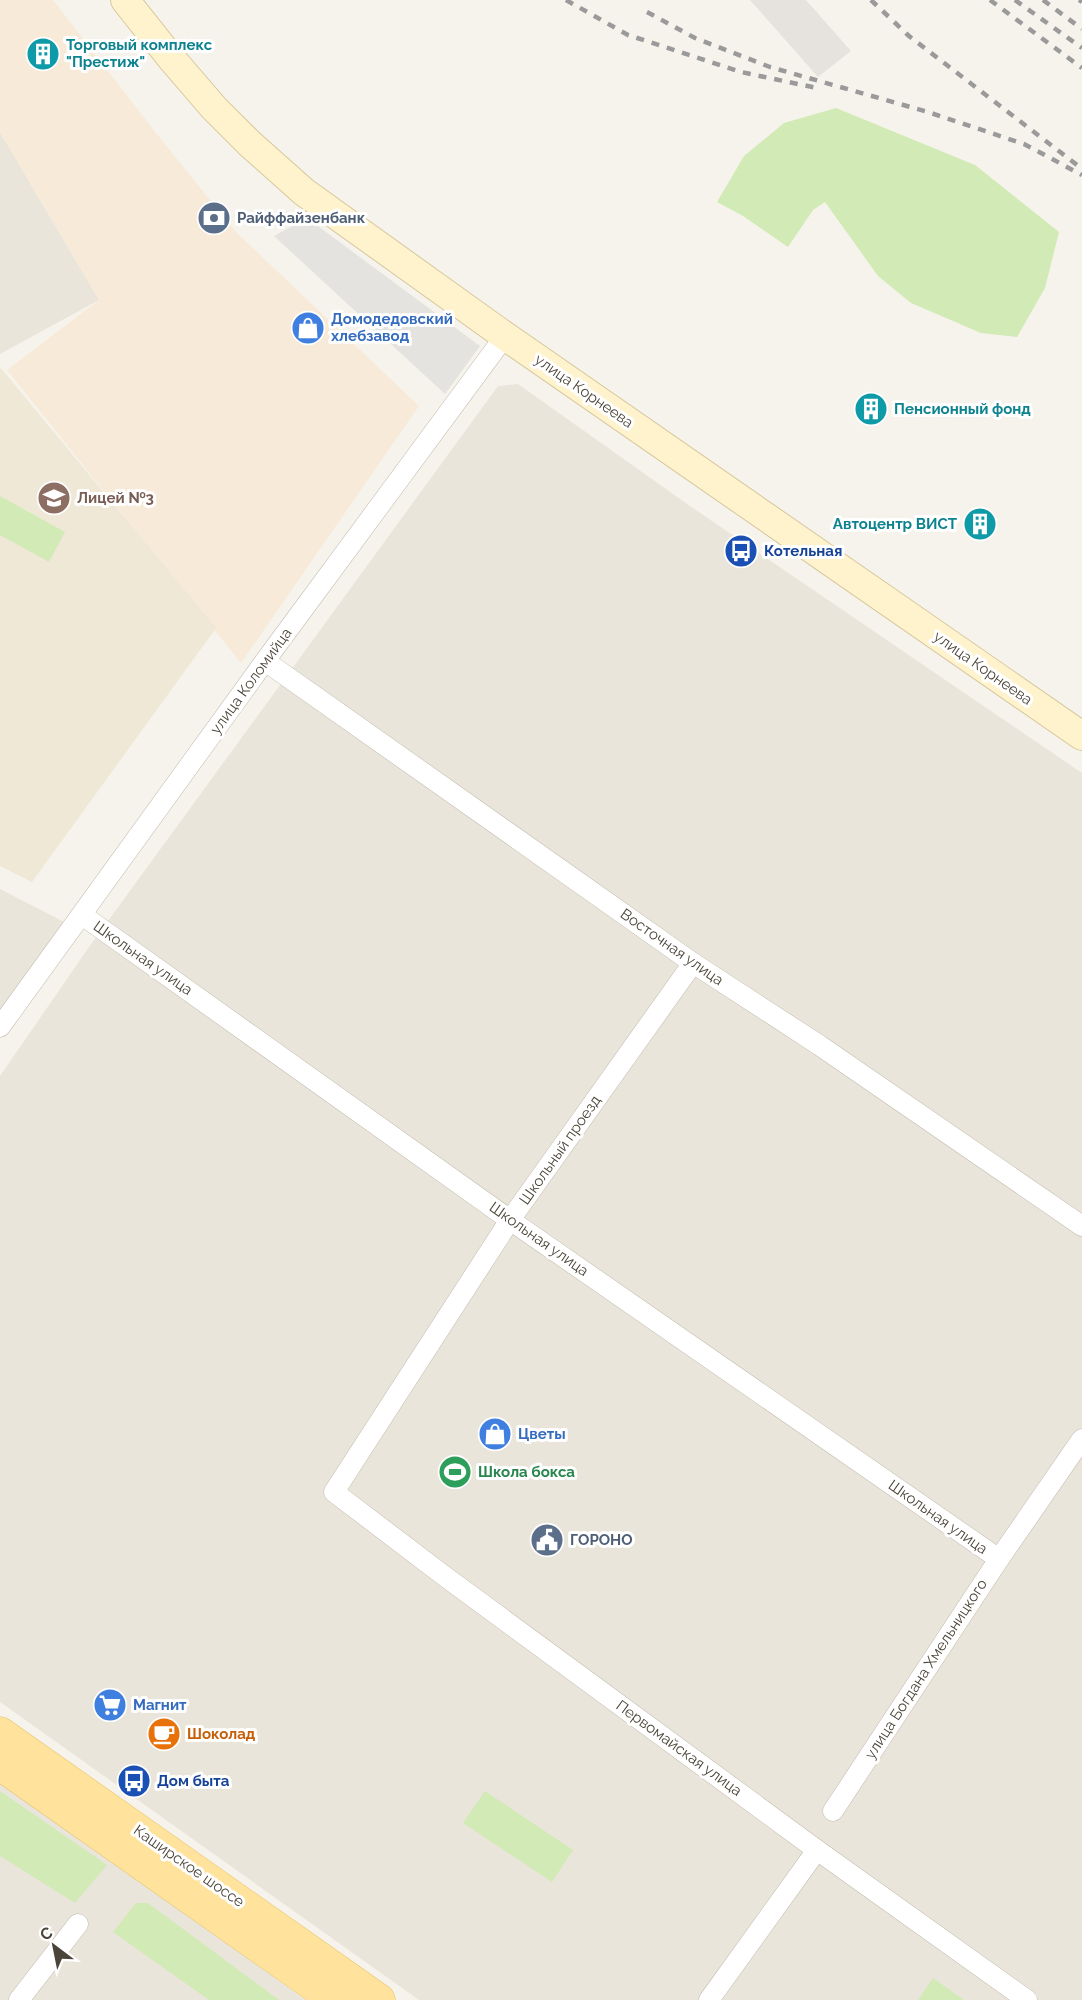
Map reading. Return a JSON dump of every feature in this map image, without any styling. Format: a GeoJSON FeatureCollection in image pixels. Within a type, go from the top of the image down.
{"type":"FeatureCollection","features":[{"type":"Feature","properties":{"kind":"main road","name":"Каширское шоссе"},"geometry":{"type":"LineString","coordinates":[[0,1733],[379,2000]]}},
{"type":"Feature","properties":{"kind":"main road","name":"Каширское шоссе"},"geometry":{"type":"LineString","coordinates":[[0,1764],[335,2000]]}},
{"type":"Feature","properties":{"kind":"street","name":"улица Корнеева"},"geometry":{"type":"LineString","coordinates":[[125,0],[200,92],[230,124],[275,168],[321,204],[505,336],[1082,736]]}},
{"type":"Feature","properties":{"kind":"street","name":"улица Коломийца"},"geometry":{"type":"LineString","coordinates":[[0,1027],[265,661],[505,336]]}},
{"type":"Feature","properties":{"kind":"street","name":"Восточная улица"},"geometry":{"type":"LineString","coordinates":[[265,661],[693,963],[828,1052],[1082,1226]]}},
{"type":"Feature","properties":{"kind":"street","name":"Школьная улица"},"geometry":{"type":"LineString","coordinates":[[82,915],[510,1220],[999,1559]]}},
{"type":"Feature","properties":{"kind":"street","name":"Школьный проезд"},"geometry":{"type":"LineString","coordinates":[[334,1492],[510,1220],[693,963]]}},
{"type":"Feature","properties":{"kind":"street","name":"улица Богдана Хмельницкого"},"geometry":{"type":"LineString","coordinates":[[833,1811],[999,1559],[1082,1439]]}},
{"type":"Feature","properties":{"kind":"street","name":"Первомайская улица"},"geometry":{"type":"LineString","coordinates":[[334,1492],[817,1850],[1027,2000]]}},
{"type":"Feature","properties":{"kind":"street"},"geometry":{"type":"LineString","coordinates":[[709,2000],[817,1850]]}},
{"type":"Feature","properties":{"kind":"street"},"geometry":{"type":"LineString","coordinates":[[19,2000],[78,1924]]}},
{"type":"Feature","properties":{"kind":"shaded area"},"geometry":{"type":"Polygon","coordinates":[[[0,0],[53,0],[236,232],[419,406],[241,663],[7,370],[99,300],[0,132],[0,0]]]}},
{"type":"Feature","properties":{"kind":"shaded area"},"geometry":{"type":"Polygon","coordinates":[[[750,0],[806,0],[851,51],[818,77],[750,0]]]}},
{"type":"Feature","properties":{"kind":"shaded area"},"geometry":{"type":"Polygon","coordinates":[[[0,132],[99,300],[0,354],[0,132]]]}},
{"type":"Feature","properties":{"kind":"shaded area"},"geometry":{"type":"Polygon","coordinates":[[[307,218],[480,346],[445,394],[274,236],[307,218]]]}},
{"type":"Feature","properties":{"kind":"shaded area","name":"Лицей №3"},"geometry":{"type":"Polygon","coordinates":[[[0,367],[216,628],[32,882],[0,866],[0,367]]]}},
{"type":"Feature","properties":{"kind":"shaded area"},"geometry":{"type":"Polygon","coordinates":[[[518,384],[690,506],[1082,773],[1082,2000],[419,2000],[0,1702],[0,1076],[89,947],[498,386],[518,384]]]}},
{"type":"Feature","properties":{"kind":"shaded area"},"geometry":{"type":"Polygon","coordinates":[[[0,889],[72,926],[0,1019],[0,889]]]}},
{"type":"Feature","properties":{"kind":"shaded area"},"geometry":{"type":"Polygon","coordinates":[[[0,1783],[200,1923],[305,2000],[0,2000],[0,1783]]]}},
{"type":"Feature","properties":{"kind":"green space"},"geometry":{"type":"Polygon","coordinates":[[[836,108],[975,165],[1059,232],[1045,288],[1017,337],[981,333],[911,303],[878,276],[825,202],[813,210],[788,247],[743,216],[717,202],[744,156],[784,123],[836,108]]]}},
{"type":"Feature","properties":{"kind":"green space"},"geometry":{"type":"Polygon","coordinates":[[[0,496],[65,532],[49,562],[0,535],[0,496]]]}},
{"type":"Feature","properties":{"kind":"green space"},"geometry":{"type":"Polygon","coordinates":[[[0,1791],[107,1865],[75,1903],[0,1856],[0,1791]]]}},
{"type":"Feature","properties":{"kind":"green space"},"geometry":{"type":"Polygon","coordinates":[[[485,1791],[573,1850],[552,1882],[463,1823],[485,1791]]]}},
{"type":"Feature","properties":{"kind":"green space"},"geometry":{"type":"Polygon","coordinates":[[[136,1903],[148,1903],[279,2000],[209,2000],[113,1932],[136,1903]]]}},
{"type":"Feature","properties":{"kind":"green space"},"geometry":{"type":"Polygon","coordinates":[[[933,1978],[964,2000],[918,2000],[933,1978]]]}},
{"type":"Feature","properties":{"kind":"railway"},"geometry":{"type":"LineString","coordinates":[[566,0],[628,35],[741,72],[817,88]]}},
{"type":"Feature","properties":{"kind":"railway"},"geometry":{"type":"LineString","coordinates":[[871,0],[909,36],[1077,165]]}},
{"type":"Feature","properties":{"kind":"railway"},"geometry":{"type":"LineString","coordinates":[[990,0],[1082,68]]}},
{"type":"Feature","properties":{"kind":"railway"},"geometry":{"type":"LineString","coordinates":[[1015,0],[1082,48]]}},
{"type":"Feature","properties":{"kind":"railway"},"geometry":{"type":"LineString","coordinates":[[1043,0],[1082,29]]}},
{"type":"Feature","properties":{"kind":"railway"},"geometry":{"type":"LineString","coordinates":[[647,12],[695,38],[770,67],[928,112],[1024,144],[1082,175]]}},
{"type":"Feature","properties":{"kind":"place","name":"Торговый комплекс \"Престиж\""},"geometry":{"type":"Point","coordinates":[43,54]}},
{"type":"Feature","properties":{"kind":"place","name":"Райффайзенбанк"},"geometry":{"type":"Point","coordinates":[214,218]}},
{"type":"Feature","properties":{"kind":"place","name":"Домодедовский хлебзавод"},"geometry":{"type":"Point","coordinates":[308,328]}},
{"type":"Feature","properties":{"kind":"place","name":"Пенсионный фонд"},"geometry":{"type":"Point","coordinates":[871,409]}},
{"type":"Feature","properties":{"kind":"place","name":"Лицей №3"},"geometry":{"type":"Point","coordinates":[54,498]}},
{"type":"Feature","properties":{"kind":"place","name":"Автоцентр ВИСТ"},"geometry":{"type":"Point","coordinates":[980,524]}},
{"type":"Feature","properties":{"kind":"place","name":"Котельная"},"geometry":{"type":"Point","coordinates":[741,551]}},
{"type":"Feature","properties":{"kind":"place","name":"Цветы"},"geometry":{"type":"Point","coordinates":[495,1434]}},
{"type":"Feature","properties":{"kind":"place","name":"Школа бокса"},"geometry":{"type":"Point","coordinates":[455,1472]}},
{"type":"Feature","properties":{"kind":"place","name":"ГОРОНО"},"geometry":{"type":"Point","coordinates":[547,1540]}},
{"type":"Feature","properties":{"kind":"place","name":"Магнит"},"geometry":{"type":"Point","coordinates":[110,1705]}},
{"type":"Feature","properties":{"kind":"place","name":"Шоколад"},"geometry":{"type":"Point","coordinates":[164,1734]}},
{"type":"Feature","properties":{"kind":"place","name":"Дом быта"},"geometry":{"type":"Point","coordinates":[134,1781]}}]}
